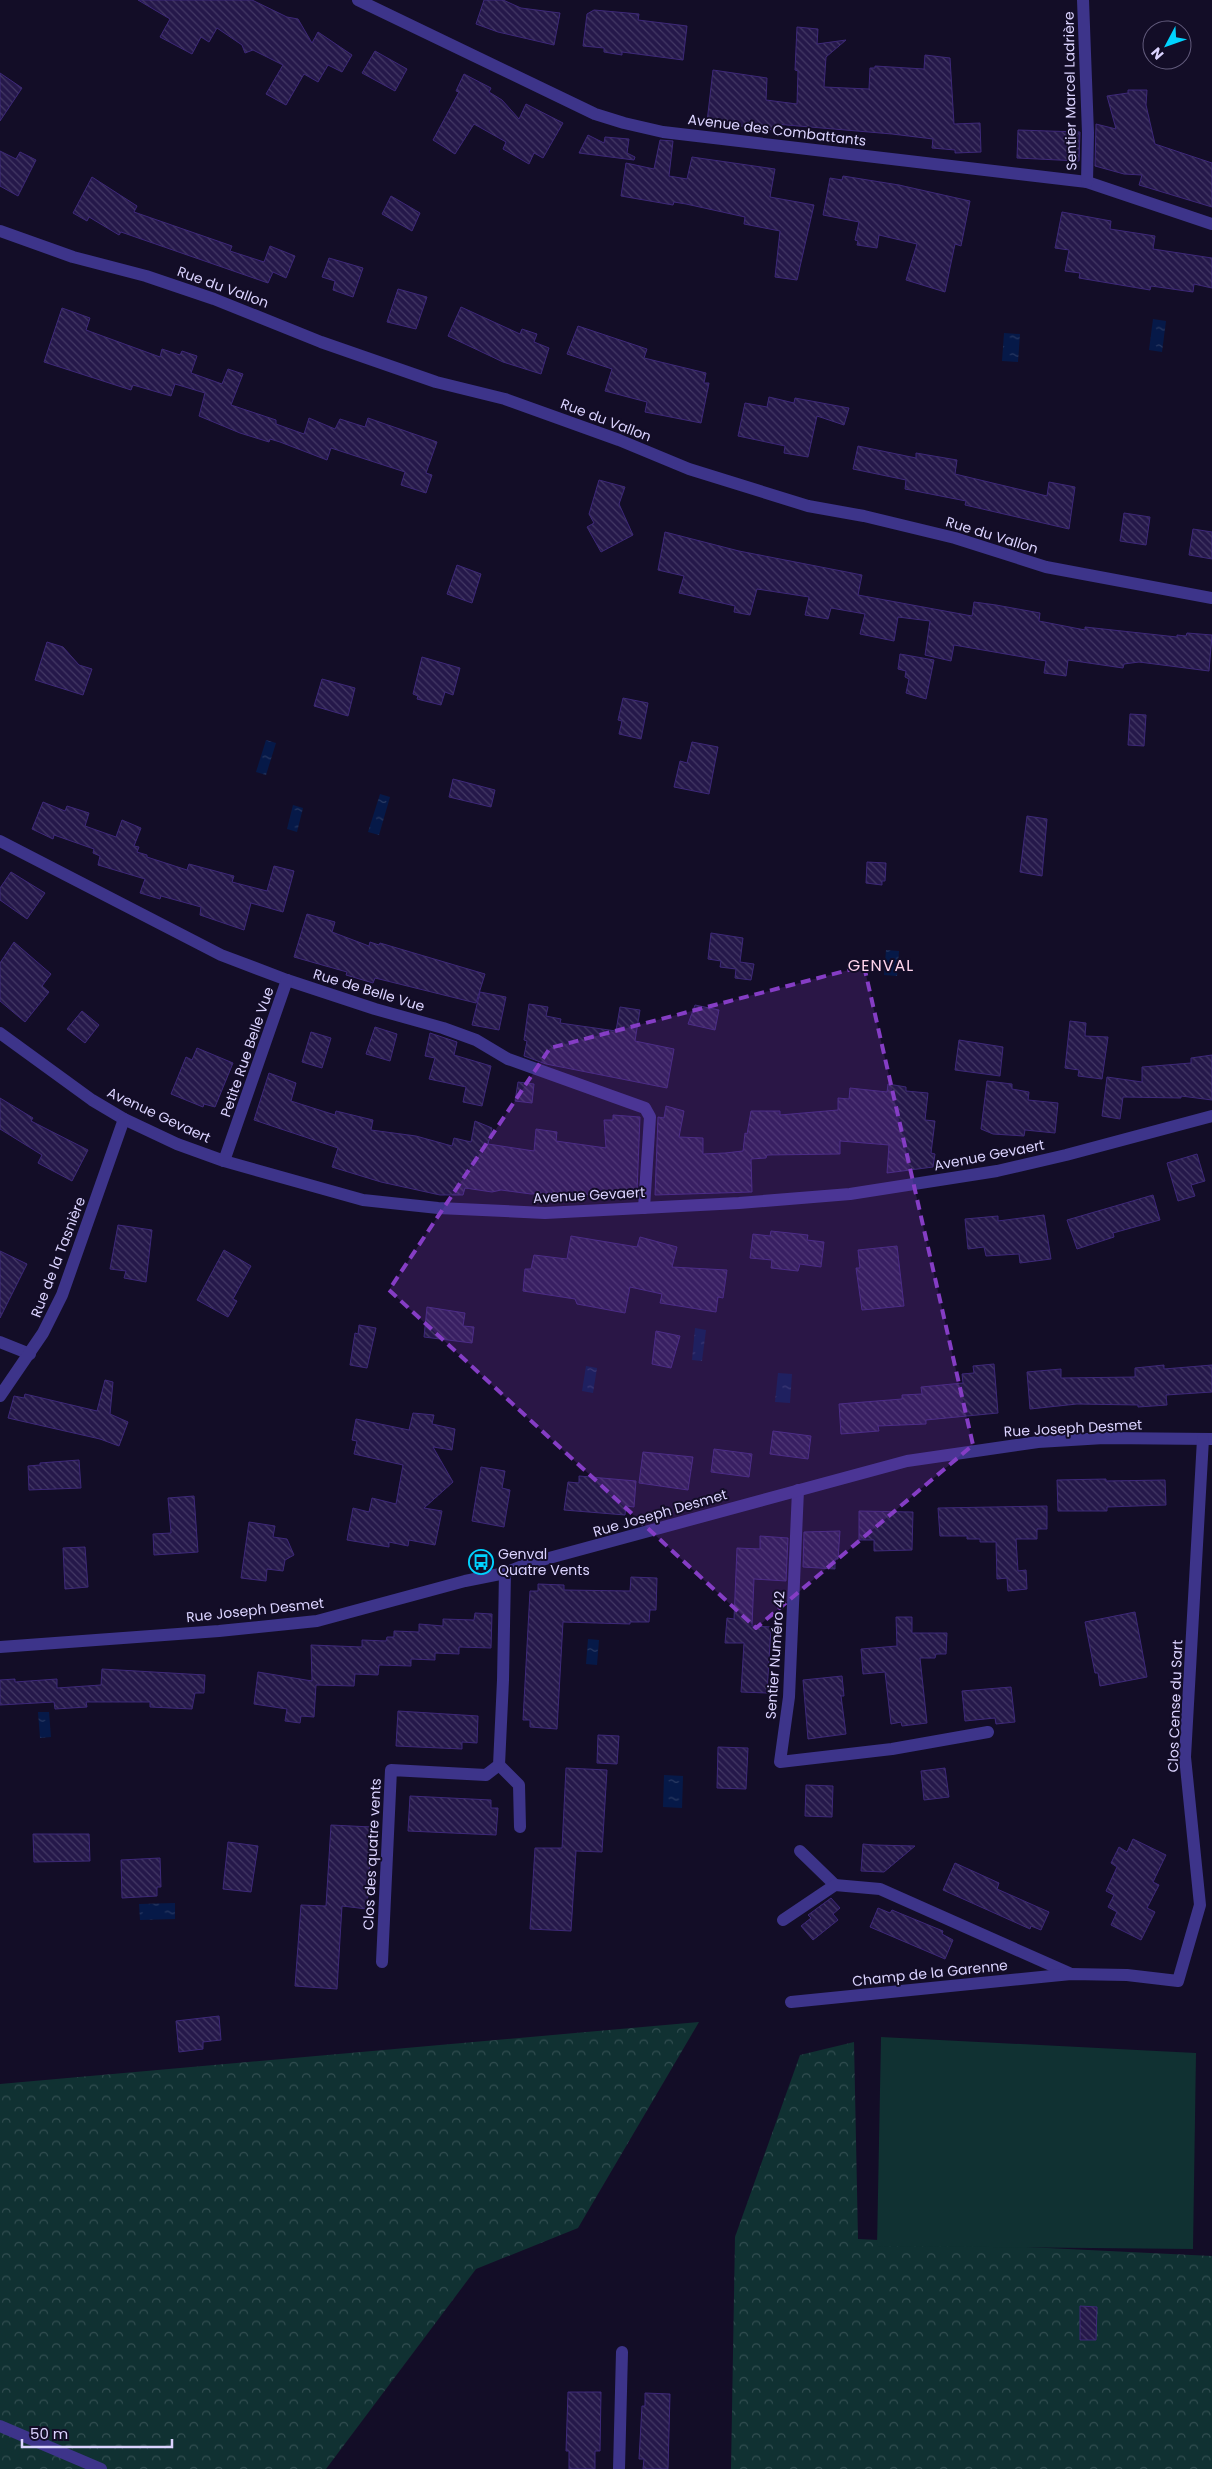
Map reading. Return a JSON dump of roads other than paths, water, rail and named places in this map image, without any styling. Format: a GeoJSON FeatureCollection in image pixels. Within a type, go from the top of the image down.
{"type":"FeatureCollection","features":[{"type":"Feature","properties":{"kind":"street","name":"Avenue des Combattants"},"geometry":{"type":"LineString","coordinates":[[358,0],[595,114],[624,123],[662,132],[738,142],[966,166],[1086,182],[1212,224]]}},
{"type":"Feature","properties":{"kind":"street","name":"Sentier Marcel Ladrière"},"geometry":{"type":"LineString","coordinates":[[1083,0],[1088,133],[1086,182]]}},
{"type":"Feature","properties":{"kind":"street","name":"Rue du Vallon"},"geometry":{"type":"LineString","coordinates":[[0,231],[73,257],[146,276],[214,298],[330,345],[436,382],[505,399],[619,440],[689,469],[808,506],[864,516],[955,538],[1046,566],[1212,598]]}},
{"type":"Feature","properties":{"kind":"street","name":"Rue de Belle Vue"},"geometry":{"type":"LineString","coordinates":[[0,841],[221,955],[287,980],[375,1009],[443,1028],[476,1040],[508,1059],[645,1108],[650,1116],[644,1208]]}},
{"type":"Feature","properties":{"kind":"street","name":"Petite Rue Belle Vue"},"geometry":{"type":"LineString","coordinates":[[224,1161],[287,980]]}},
{"type":"Feature","properties":{"kind":"street","name":"Avenue Gevaert"},"geometry":{"type":"LineString","coordinates":[[0,1033],[92,1100],[124,1119],[177,1144],[224,1161],[363,1200],[501,1212],[545,1213],[801,1198],[939,1181],[1066,1155],[1212,1116]]}},
{"type":"Feature","properties":{"kind":"street","name":"Rue de la Tasnière"},"geometry":{"type":"LineString","coordinates":[[0,1396],[43,1333],[74,1266],[124,1119]]}},
{"type":"Feature","properties":{"kind":"street"},"geometry":{"type":"LineString","coordinates":[[0,1342],[30,1354]]}},
{"type":"Feature","properties":{"kind":"street","name":"Rue Joseph Desmet"},"geometry":{"type":"LineString","coordinates":[[0,1646],[219,1631],[317,1621],[465,1581],[505,1573],[527,1564],[907,1460],[1038,1442],[1104,1438],[1208,1439]]}},
{"type":"Feature","properties":{"kind":"street","name":"Clos Cense du Sart"},"geometry":{"type":"LineString","coordinates":[[1183,1971],[1200,1904],[1185,1757],[1208,1439]]}},
{"type":"Feature","properties":{"kind":"street","name":"Sentier Numéro 42"},"geometry":{"type":"LineString","coordinates":[[798,1490],[789,1697],[780,1762],[892,1749],[988,1732]]}},
{"type":"Feature","properties":{"kind":"street"},"geometry":{"type":"LineString","coordinates":[[505,1573],[499,1765],[519,1785],[520,1827]]}},
{"type":"Feature","properties":{"kind":"street","name":"Clos des quatre vents"},"geometry":{"type":"LineString","coordinates":[[382,1962],[391,1770],[486,1775],[499,1765]]}},
{"type":"Feature","properties":{"kind":"street"},"geometry":{"type":"LineString","coordinates":[[783,1920],[835,1885],[800,1851]]}},
{"type":"Feature","properties":{"kind":"street","name":"Champ de la Garenne"},"geometry":{"type":"LineString","coordinates":[[835,1885],[880,1888],[1071,1974]]}},
{"type":"Feature","properties":{"kind":"street","name":"Champ de la Garenne"},"geometry":{"type":"LineString","coordinates":[[791,2002],[1071,1974],[1127,1975],[1178,1981],[1183,1971]]}},
{"type":"Feature","properties":{"kind":"street"},"geometry":{"type":"LineString","coordinates":[[619,2469],[622,2352]]}},
{"type":"Feature","properties":{"kind":"street"},"geometry":{"type":"LineString","coordinates":[[0,2426],[101,2469]]}},
{"type":"Feature","properties":{"kind":"water"},"geometry":{"type":"Polygon","coordinates":[[[1153,319],[1166,321],[1162,352],[1149,350],[1153,319]]]}},
{"type":"Feature","properties":{"kind":"water"},"geometry":{"type":"Polygon","coordinates":[[[1004,333],[1020,334],[1018,362],[1002,361],[1004,333]]]}},
{"type":"Feature","properties":{"kind":"water"},"geometry":{"type":"Polygon","coordinates":[[[266,740],[276,743],[266,775],[256,772],[266,740]]]}},
{"type":"Feature","properties":{"kind":"water"},"geometry":{"type":"Polygon","coordinates":[[[380,794],[390,797],[379,835],[368,832],[380,794]]]}},
{"type":"Feature","properties":{"kind":"water"},"geometry":{"type":"Polygon","coordinates":[[[293,805],[303,808],[297,832],[287,829],[293,805]]]}},
{"type":"Feature","properties":{"kind":"water"},"geometry":{"type":"Polygon","coordinates":[[[886,950],[899,951],[897,976],[884,975],[886,950]]]}},
{"type":"Feature","properties":{"kind":"water"},"geometry":{"type":"Polygon","coordinates":[[[695,1328],[706,1330],[702,1361],[692,1360],[695,1328]]]}},
{"type":"Feature","properties":{"kind":"water"},"geometry":{"type":"Polygon","coordinates":[[[586,1366],[597,1368],[593,1393],[582,1391],[586,1366]]]}},
{"type":"Feature","properties":{"kind":"water"},"geometry":{"type":"Polygon","coordinates":[[[778,1373],[792,1374],[790,1403],[775,1402],[778,1373]]]}},
{"type":"Feature","properties":{"kind":"water"},"geometry":{"type":"Polygon","coordinates":[[[588,1639],[599,1640],[597,1665],[586,1664],[588,1639]]]}},
{"type":"Feature","properties":{"kind":"water"},"geometry":{"type":"Polygon","coordinates":[[[38,1712],[49,1712],[51,1737],[40,1738],[38,1712]]]}},
{"type":"Feature","properties":{"kind":"water"},"geometry":{"type":"Polygon","coordinates":[[[664,1775],[683,1776],[682,1808],[663,1807],[664,1775]]]}},
{"type":"Feature","properties":{"kind":"water"},"geometry":{"type":"Polygon","coordinates":[[[175,1903],[175,1919],[140,1920],[139,1904],[175,1903]]]}},
{"type":"Feature","properties":{"kind":"place","name":"Genval Quatre Vents"},"geometry":{"type":"Point","coordinates":[481,1562]}},
{"type":"Feature","properties":{"kind":"district","name":"GENVAL"},"geometry":{"type":"Point","coordinates":[881,965]}}]}
